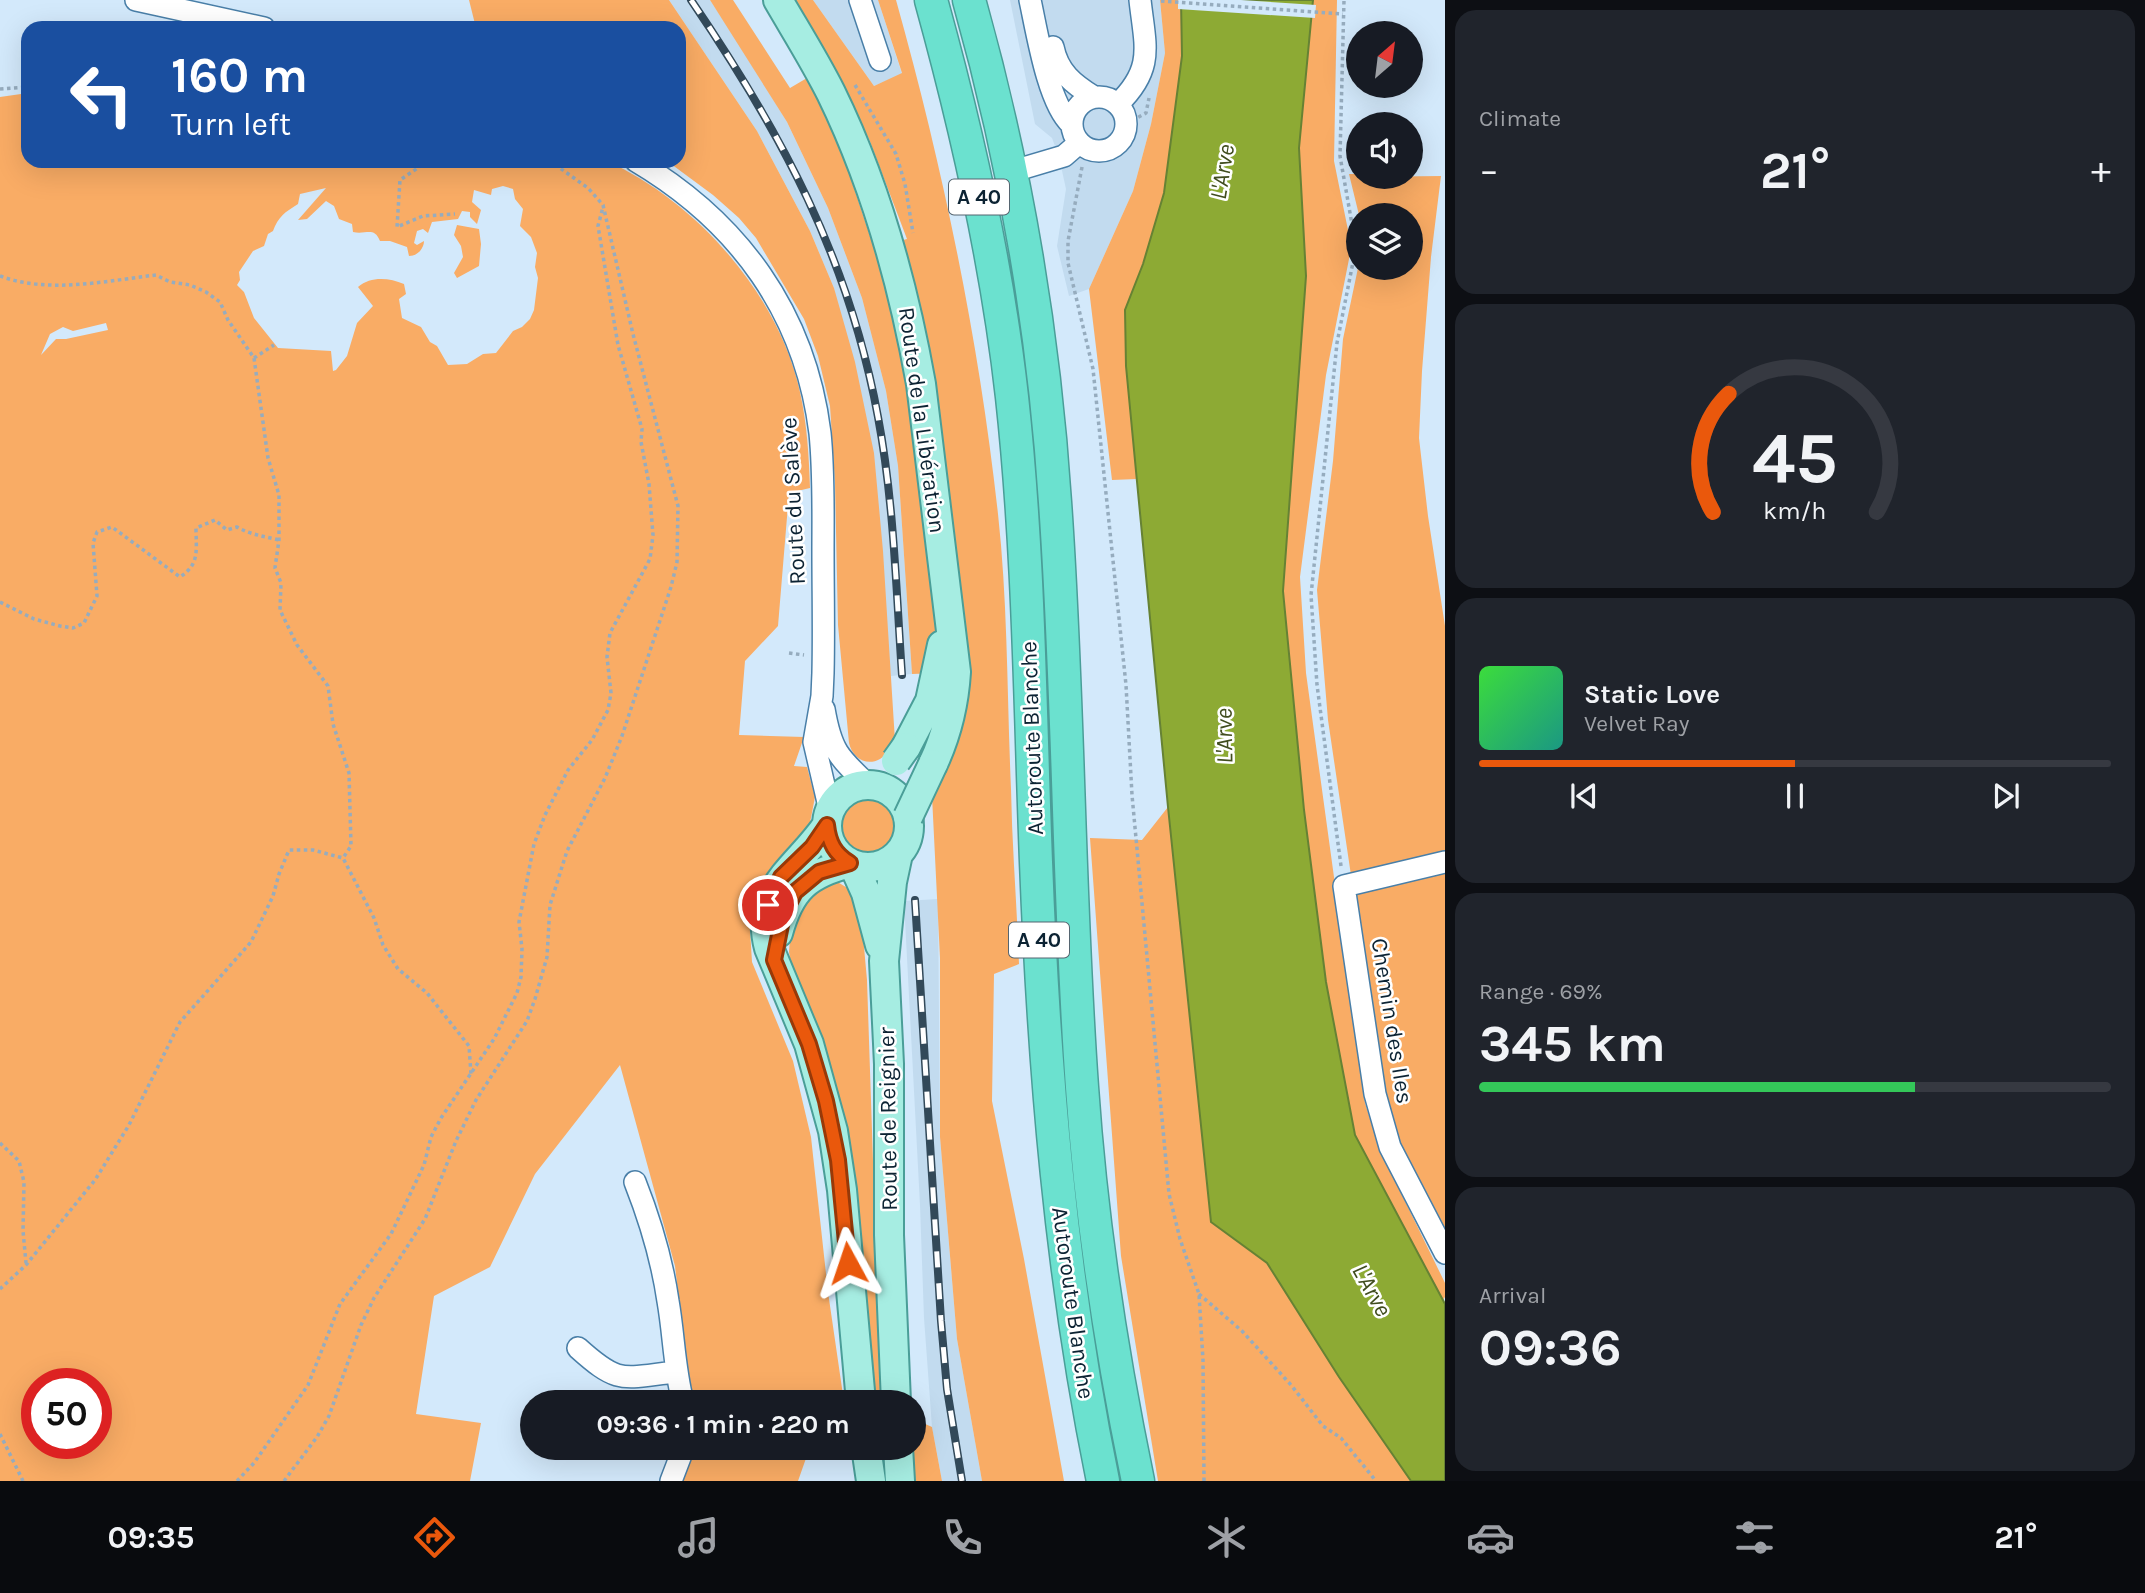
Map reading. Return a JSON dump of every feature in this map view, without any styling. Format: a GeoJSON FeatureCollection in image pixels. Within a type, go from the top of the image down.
{"type":"FeatureCollection","features":[{"type":"Feature","properties":{"kind":"highway","name":"Autoroute Blanche"},"geometry":{"type":"LineString","coordinates":[[931,0],[967,140],[998,302],[1012,396],[1027,604],[1041,973],[1054,1163],[1073,1317],[1103,1481]]}},
{"type":"Feature","properties":{"kind":"highway","name":"Autoroute Blanche"},"geometry":{"type":"LineString","coordinates":[[969,0],[1008,162],[1036,328],[1055,500],[1075,967],[1089,1165],[1105,1297],[1138,1481]]}},
{"type":"Feature","properties":{"kind":"highway"},"geometry":{"type":"LineString","coordinates":[[978,0],[1008,162]]}},
{"type":"Feature","properties":{"kind":"main road","name":"Route de la Libération"},"geometry":{"type":"LineString","coordinates":[[778,0],[831,93],[853,142],[890,244],[905,302],[921,384],[956,672],[952,710],[941,747],[903,808]]}},
{"type":"Feature","properties":{"kind":"main road","name":"Route de la Libération"},"geometry":{"type":"LineString","coordinates":[[869,785],[896,761],[930,701],[938,673],[948,614]]}},
{"type":"Feature","properties":{"kind":"main road"},"geometry":{"type":"LineString","coordinates":[[774,960],[783,915],[795,892],[819,872],[851,864],[872,867],[882,865],[900,852],[907,837],[903,808],[887,790],[869,785],[845,792],[812,847],[781,877],[769,899],[765,929],[774,960],[812,1053],[833,1131],[842,1190],[860,1390]]}},
{"type":"Feature","properties":{"kind":"main road"},"geometry":{"type":"LineString","coordinates":[[828,818],[831,844],[842,858],[851,864]]}},
{"type":"Feature","properties":{"kind":"main road","name":"Route de Reignier"},"geometry":{"type":"LineString","coordinates":[[895,1390],[889,1235],[888,1064],[884,961],[892,882],[900,852]]}},
{"type":"Feature","properties":{"kind":"main road","name":"Route de Reignier"},"geometry":{"type":"LineString","coordinates":[[851,864],[866,893],[884,961]]}},
{"type":"Feature","properties":{"kind":"main road"},"geometry":{"type":"LineString","coordinates":[[868,1460],[871,1481]]}},
{"type":"Feature","properties":{"kind":"main road"},"geometry":{"type":"LineString","coordinates":[[899,1460],[900,1481]]}},
{"type":"Feature","properties":{"kind":"street"},"geometry":{"type":"LineString","coordinates":[[136,0],[232,21]]}},
{"type":"Feature","properties":{"kind":"street"},"geometry":{"type":"LineString","coordinates":[[860,0],[880,60]]}},
{"type":"Feature","properties":{"kind":"street"},"geometry":{"type":"LineString","coordinates":[[1030,0],[1045,66],[1059,111],[1079,139],[1097,151],[1108,150],[1121,140],[1126,118],[1118,104],[1107,98],[1094,97],[1073,83],[1057,61],[1042,0]]}},
{"type":"Feature","properties":{"kind":"street"},"geometry":{"type":"LineString","coordinates":[[1118,104],[1136,84],[1144,64],[1150,1]]}},
{"type":"Feature","properties":{"kind":"street"},"geometry":{"type":"LineString","coordinates":[[1008,162],[1064,156],[1079,139],[1077,106],[1094,97]]}},
{"type":"Feature","properties":{"kind":"street","name":"Route du Salève"},"geometry":{"type":"LineString","coordinates":[[646,168],[717,220],[739,244],[775,297],[801,355],[812,392],[821,452],[822,696],[834,748],[845,763],[869,785]]}},
{"type":"Feature","properties":{"kind":"street","name":"Route du Salève"},"geometry":{"type":"LineString","coordinates":[[822,696],[814,742],[828,818]]}},
{"type":"Feature","properties":{"kind":"street"},"geometry":{"type":"LineString","coordinates":[[1344,886],[1445,862]]}},
{"type":"Feature","properties":{"kind":"street","name":"Chemin des Iles"},"geometry":{"type":"LineString","coordinates":[[1344,886],[1375,1094],[1381,1118],[1390,1147],[1445,1253]]}},
{"type":"Feature","properties":{"kind":"street"},"geometry":{"type":"LineString","coordinates":[[635,1182],[654,1233],[668,1301],[675,1372],[680,1390]]}},
{"type":"Feature","properties":{"kind":"street"},"geometry":{"type":"LineString","coordinates":[[578,1348],[599,1367],[620,1377],[675,1372]]}},
{"type":"Feature","properties":{"kind":"street"},"geometry":{"type":"LineString","coordinates":[[671,1481],[679,1460]]}},
{"type":"Feature","properties":{"kind":"path"},"geometry":{"type":"LineString","coordinates":[[1344,0],[1340,156],[1356,247],[1337,344],[1311,595],[1317,685],[1344,886]]}},
{"type":"Feature","properties":{"kind":"path"},"geometry":{"type":"LineString","coordinates":[[1150,1],[1343,13]]}},
{"type":"Feature","properties":{"kind":"path"},"geometry":{"type":"LineString","coordinates":[[0,89],[21,88]]}},
{"type":"Feature","properties":{"kind":"path"},"geometry":{"type":"LineString","coordinates":[[1079,139],[1068,263],[1093,369],[1126,685],[1132,795],[1169,1194],[1180,1239],[1199,1294],[1203,1360],[1204,1481]]}},
{"type":"Feature","properties":{"kind":"path"},"geometry":{"type":"LineString","coordinates":[[418,168],[400,180],[397,226],[423,216],[455,214]]}},
{"type":"Feature","properties":{"kind":"path"},"geometry":{"type":"LineString","coordinates":[[284,1481],[329,1416],[361,1325],[374,1298],[425,1219],[456,1141],[476,1100],[527,1021],[547,957],[550,905],[567,852],[605,778],[622,736],[677,562],[678,506],[603,205],[588,188],[560,168]]}},
{"type":"Feature","properties":{"kind":"path"},"geometry":{"type":"LineString","coordinates":[[237,1481],[254,1463],[308,1385],[340,1304],[391,1234],[424,1165],[431,1137],[441,1118],[508,1016],[521,976],[519,922],[534,844],[545,815],[568,770],[592,740],[608,710],[611,693],[607,657],[610,633],[650,559],[653,536],[649,484],[641,443],[642,429],[618,345],[598,226],[603,205]]}},
{"type":"Feature","properties":{"kind":"path"},"geometry":{"type":"LineString","coordinates":[[0,276],[11,280],[60,285],[156,275],[170,282],[190,285],[220,302],[228,320],[254,358],[268,458],[279,495],[279,540],[275,568],[281,583],[280,610],[297,645],[328,686],[334,724],[349,773],[351,846],[343,858]]}},
{"type":"Feature","properties":{"kind":"path"},"geometry":{"type":"LineString","coordinates":[[254,358],[274,345]]}},
{"type":"Feature","properties":{"kind":"path"},"geometry":{"type":"LineString","coordinates":[[0,602],[34,619],[60,626],[73,628],[83,623],[97,596],[93,542],[97,532],[111,527],[180,578],[191,570],[196,558],[195,528],[215,520],[227,530],[237,527],[251,535],[279,540]]}},
{"type":"Feature","properties":{"kind":"path"},"geometry":{"type":"LineString","coordinates":[[789,653],[806,655]]}},
{"type":"Feature","properties":{"kind":"path"},"geometry":{"type":"LineString","coordinates":[[0,1289],[26,1265],[95,1180],[129,1125],[180,1022],[251,942],[273,896],[278,874],[289,850],[313,850],[343,858],[374,918],[383,945],[398,969],[427,993],[468,1046],[471,1076]]}},
{"type":"Feature","properties":{"kind":"path"},"geometry":{"type":"LineString","coordinates":[[0,1143],[19,1161],[24,1182],[23,1231],[26,1265]]}},
{"type":"Feature","properties":{"kind":"path"},"geometry":{"type":"LineString","coordinates":[[1199,1294],[1242,1331],[1291,1385],[1323,1426],[1341,1438],[1376,1481]]}},
{"type":"Feature","properties":{"kind":"path"},"geometry":{"type":"LineString","coordinates":[[0,1434],[23,1481]]}},
{"type":"Feature","properties":{"kind":"shaded area"},"geometry":{"type":"Polygon","coordinates":[[[469,0],[669,0],[683,21],[474,21],[469,0]]]}},
{"type":"Feature","properties":{"kind":"shaded area"},"geometry":{"type":"Polygon","coordinates":[[[669,0],[710,0],[733,35],[787,122],[828,208],[862,298],[886,391],[898,466],[912,674],[891,676],[834,288],[810,231],[757,131],[686,25],[686,21],[683,21],[669,0]]]}},
{"type":"Feature","properties":{"kind":"shaded area"},"geometry":{"type":"Polygon","coordinates":[[[710,0],[733,0],[790,88],[807,78],[843,155],[874,248],[907,239],[869,139],[796,0],[813,0],[874,86],[902,73],[878,0],[896,0],[929,127],[958,255],[981,384],[1004,583],[1019,964],[994,974],[992,1101],[1064,1481],[982,1481],[957,1339],[940,1137],[940,958],[932,796],[958,736],[966,705],[969,672],[912,674],[898,466],[886,391],[862,298],[828,208],[787,122],[710,0]]]}},
{"type":"Feature","properties":{"kind":"shaded area"},"geometry":{"type":"Polygon","coordinates":[[[813,0],[878,0],[902,74],[874,86],[813,0]]]}},
{"type":"Feature","properties":{"kind":"shaded area"},"geometry":{"type":"Polygon","coordinates":[[[1010,0],[1160,0],[1165,53],[1151,124],[1133,191],[1089,289],[1069,296],[1057,246],[1066,189],[1052,138],[1035,124],[1010,0]]]}},
{"type":"Feature","properties":{"kind":"shaded area"},"geometry":{"type":"Polygon","coordinates":[[[1160,0],[1181,0],[1182,56],[1164,193],[1143,264],[1125,310],[1126,366],[1137,479],[1112,480],[1089,289],[1133,191],[1151,124],[1165,53],[1160,0]]]}},
{"type":"Feature","properties":{"kind":"shaded area"},"geometry":{"type":"Polygon","coordinates":[[[1313,0],[1337,0],[1334,161],[1346,220],[1346,274],[1326,375],[1300,577],[1306,673],[1365,1103],[1379,1148],[1445,1283],[1445,1297],[1442,1301],[1355,1135],[1326,982],[1304,810],[1283,591],[1306,276],[1299,148],[1313,0]]]}},
{"type":"Feature","properties":{"kind":"shaded area"},"geometry":{"type":"Polygon","coordinates":[[[686,25],[757,131],[810,231],[834,288],[855,362],[874,453],[895,741],[887,753],[875,761],[860,759],[853,753],[849,743],[838,625],[835,483],[830,406],[818,356],[804,319],[756,238],[739,218],[676,168],[686,168],[686,25]]]}},
{"type":"Feature","properties":{"kind":"shaded area"},"geometry":{"type":"Polygon","coordinates":[[[21,94],[21,168],[620,168],[672,201],[702,227],[729,256],[774,321],[789,356],[804,416],[810,488],[789,493],[778,626],[745,661],[739,735],[804,737],[794,766],[807,767],[815,797],[809,828],[776,863],[753,900],[750,930],[752,962],[793,1061],[811,1137],[828,1292],[842,1390],[692,1390],[687,1369],[675,1266],[620,1065],[535,1174],[490,1267],[434,1296],[416,1414],[481,1423],[470,1481],[0,1481],[0,97],[21,94]],[[503,186],[492,189],[491,195],[474,190],[472,202],[481,210],[477,224],[470,217],[470,212],[462,211],[458,219],[432,222],[428,233],[423,229],[417,231],[414,243],[417,245],[424,241],[423,246],[418,253],[409,256],[407,247],[390,241],[380,241],[372,232],[353,232],[352,224],[339,219],[334,206],[326,201],[307,219],[298,220],[326,188],[300,194],[298,204],[280,218],[273,231],[268,234],[264,246],[253,251],[239,272],[240,280],[237,285],[244,292],[254,318],[278,348],[331,351],[333,371],[347,356],[357,323],[373,306],[358,287],[363,283],[386,279],[404,284],[406,294],[399,299],[402,318],[421,327],[448,365],[467,364],[483,354],[496,353],[513,331],[530,319],[534,310],[538,278],[535,267],[537,253],[531,237],[520,226],[523,209],[515,199],[513,189],[503,186]],[[106,323],[73,331],[63,327],[50,334],[41,355],[56,339],[108,330],[106,323]]]}},
{"type":"Feature","properties":{"kind":"shaded area"},"geometry":{"type":"Polygon","coordinates":[[[1423,176],[1441,176],[1431,257],[1419,438],[1445,626],[1445,1238],[1399,1149],[1385,1105],[1328,720],[1317,590],[1333,461],[1343,339],[1355,280],[1423,280],[1423,203],[1356,203],[1353,189],[1423,189],[1423,176]]]}},
{"type":"Feature","properties":{"kind":"shaded area"},"geometry":{"type":"Polygon","coordinates":[[[457,225],[479,229],[481,244],[479,266],[457,278],[454,273],[463,257],[461,246],[454,235],[457,225]]]}},
{"type":"Feature","properties":{"kind":"shaded area"},"geometry":{"type":"Polygon","coordinates":[[[868,799],[887,807],[895,826],[887,845],[868,853],[849,845],[841,826],[849,807],[868,799]]]}},
{"type":"Feature","properties":{"kind":"shaded area"},"geometry":{"type":"Polygon","coordinates":[[[1168,807],[1211,1222],[1267,1263],[1339,1377],[1411,1481],[1158,1481],[1121,1256],[1090,838],[1142,840],[1168,807]]]}},
{"type":"Feature","properties":{"kind":"shaded area"},"geometry":{"type":"Polygon","coordinates":[[[836,881],[849,889],[861,914],[867,980],[881,1390],[869,1390],[789,952],[791,924],[805,896],[836,881]]]}},
{"type":"Feature","properties":{"kind":"shaded area"},"geometry":{"type":"Polygon","coordinates":[[[938,899],[940,1137],[957,1339],[982,1481],[942,1481],[932,1427],[924,1318],[904,901],[938,899]]]}},
{"type":"Feature","properties":{"kind":"shaded area"},"geometry":{"type":"Polygon","coordinates":[[[926,1424],[932,1427],[942,1481],[912,1481],[910,1460],[926,1460],[926,1424]]]}},
{"type":"Feature","properties":{"kind":"shaded area"},"geometry":{"type":"Polygon","coordinates":[[[687,1460],[805,1460],[798,1481],[677,1481],[687,1460]]]}},
{"type":"Feature","properties":{"kind":"water","name":"L'Arve"},"geometry":{"type":"Polygon","coordinates":[[[1181,0],[1313,0],[1299,148],[1306,276],[1283,591],[1304,810],[1326,982],[1355,1135],[1445,1304],[1445,1481],[1411,1481],[1339,1377],[1267,1263],[1211,1222],[1126,366],[1125,310],[1143,264],[1164,193],[1182,56],[1181,0]]]}},
{"type":"Feature","properties":{"kind":"pier"},"geometry":{"type":"Polygon","coordinates":[[[1178,0],[1241,0],[1316,5],[1315,18],[1178,9],[1178,0]]]}},
{"type":"Feature","properties":{"kind":"railway"},"geometry":{"type":"LineString","coordinates":[[691,0],[724,49],[782,148],[830,250],[849,303],[878,417],[888,481],[902,675]]}},
{"type":"Feature","properties":{"kind":"railway"},"geometry":{"type":"LineString","coordinates":[[915,900],[941,1321],[947,1389],[962,1481]]}},
{"type":"Feature","properties":{"kind":"route"},"geometry":{"type":"LineString","coordinates":[[768,905],[781,877],[812,847],[827,825],[831,844],[842,858],[850,863],[819,872],[795,892],[788,903],[777,934],[774,960],[809,1044],[826,1101],[838,1160],[848,1263]]}}]}
